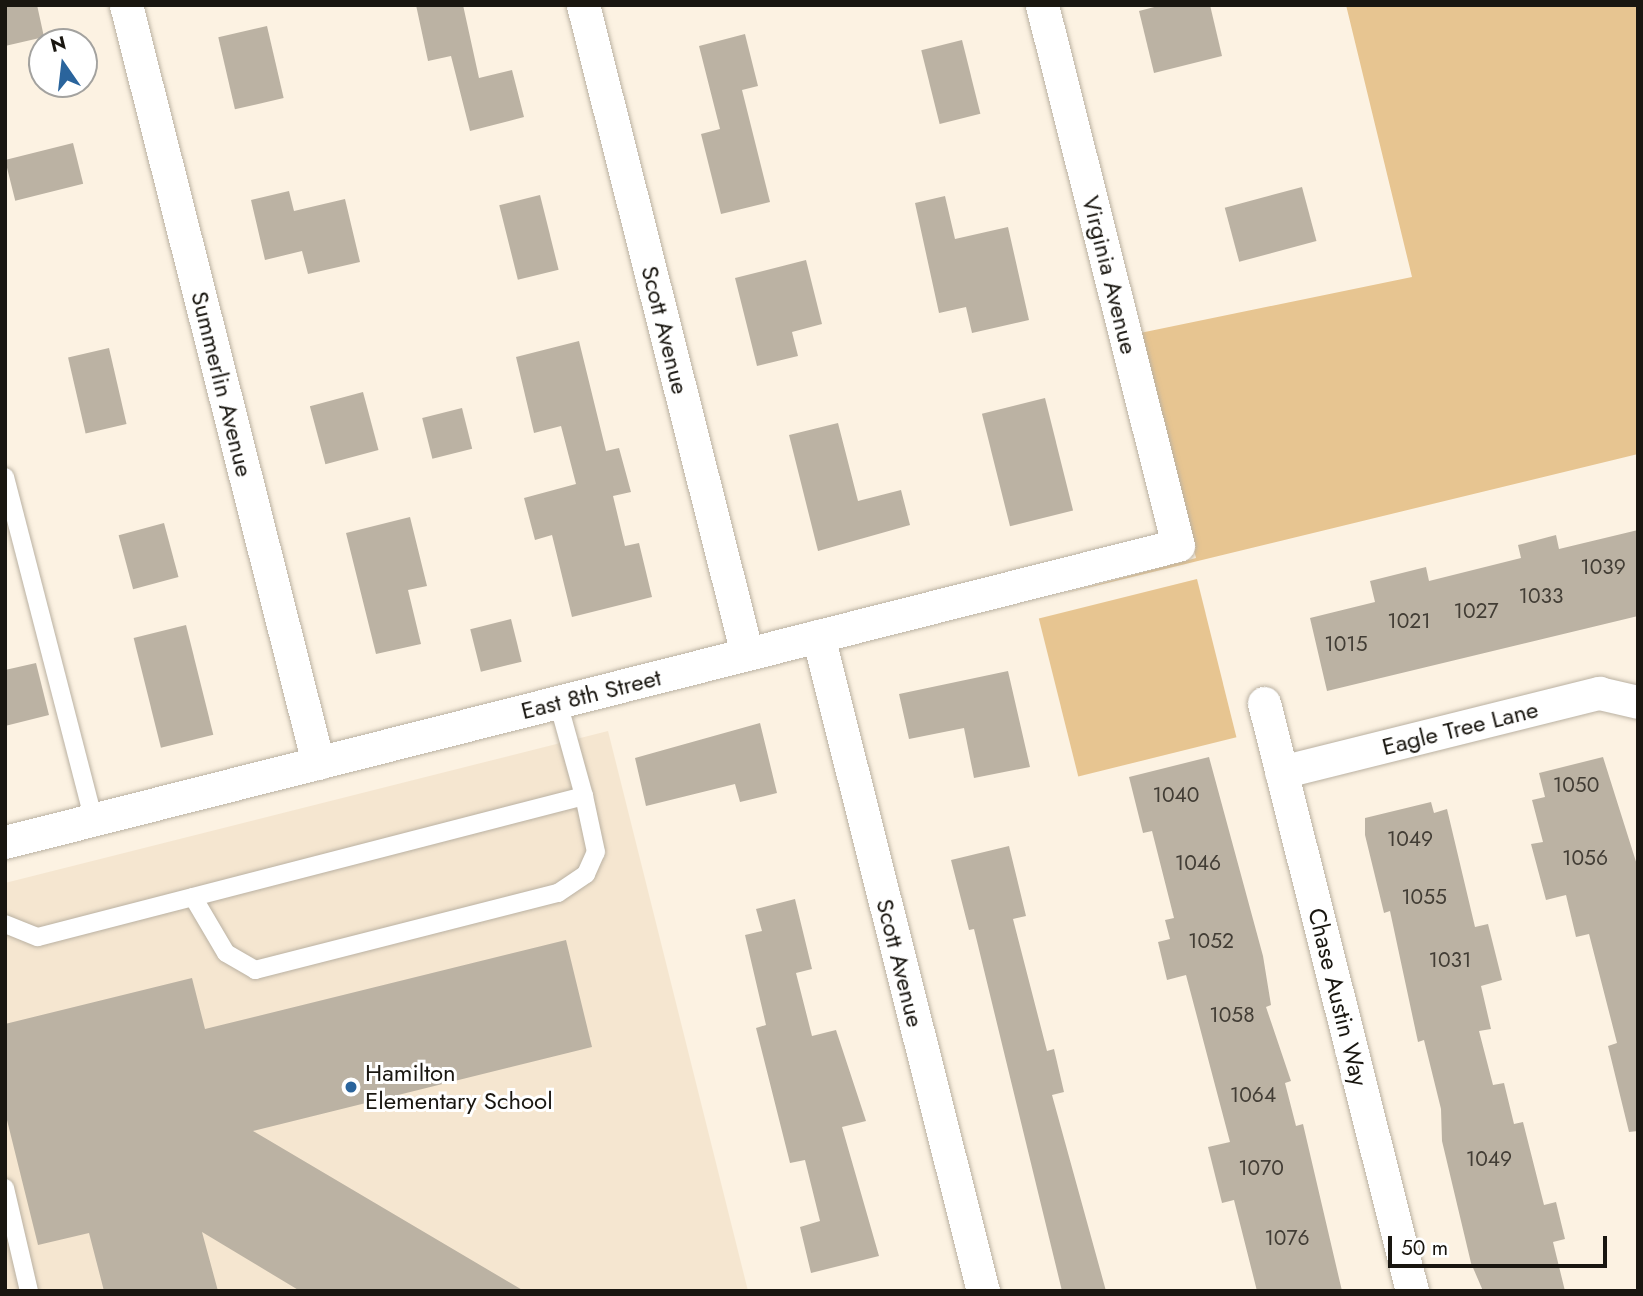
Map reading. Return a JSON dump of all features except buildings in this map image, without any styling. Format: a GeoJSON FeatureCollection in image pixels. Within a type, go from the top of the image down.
{"type":"FeatureCollection","features":[{"type":"Feature","properties":{"kind":"street","name":"Summerlin Avenue"},"geometry":{"type":"LineString","coordinates":[[127,5],[318,764]]}},
{"type":"Feature","properties":{"kind":"street","name":"Scott Avenue"},"geometry":{"type":"LineString","coordinates":[[583,5],[747,654]]}},
{"type":"Feature","properties":{"kind":"street","name":"Virginia Avenue"},"geometry":{"type":"LineString","coordinates":[[1042,5],[1178,545]]}},
{"type":"Feature","properties":{"kind":"street","name":"East 8th Street"},"geometry":{"type":"LineString","coordinates":[[5,842],[1178,545]]}},
{"type":"Feature","properties":{"kind":"street","name":"Scott Avenue"},"geometry":{"type":"LineString","coordinates":[[818,636],[982,1291]]}},
{"type":"Feature","properties":{"kind":"street","name":"Eagle Tree Lane"},"geometry":{"type":"LineString","coordinates":[[1281,772],[1599,693],[1638,702]]}},
{"type":"Feature","properties":{"kind":"street","name":"Chase Austin Way"},"geometry":{"type":"LineString","coordinates":[[1264,703],[1412,1291]]}},
{"type":"Feature","properties":{"kind":"lane"},"geometry":{"type":"LineString","coordinates":[[5,477],[94,820]]}},
{"type":"Feature","properties":{"kind":"lane"},"geometry":{"type":"LineString","coordinates":[[193,897],[226,953],[255,970],[545,896],[586,874],[596,852],[584,796],[558,702]]}},
{"type":"Feature","properties":{"kind":"lane"},"geometry":{"type":"LineString","coordinates":[[5,924],[38,937],[584,796]]}},
{"type":"Feature","properties":{"kind":"lane"},"geometry":{"type":"LineString","coordinates":[[5,1188],[29,1291]]}},
{"type":"Feature","properties":{"kind":"shaded area"},"geometry":{"type":"Polygon","coordinates":[[[1346,5],[1638,5],[1638,454],[1062,594],[1196,558],[1140,333],[1412,277],[1346,5]]]}},
{"type":"Feature","properties":{"kind":"shaded area"},"geometry":{"type":"Polygon","coordinates":[[[1197,579],[1236,737],[1078,777],[1039,618],[1197,579]]]}},
{"type":"Feature","properties":{"kind":"shaded area","name":"Hamilton Elementary School"},"geometry":{"type":"Polygon","coordinates":[[[608,731],[748,1291],[5,1291],[5,883],[608,731]]]}},
{"type":"Feature","properties":{"kind":"place","name":"Hamilton Elementary School"},"geometry":{"type":"Point","coordinates":[351,1087]}}]}
